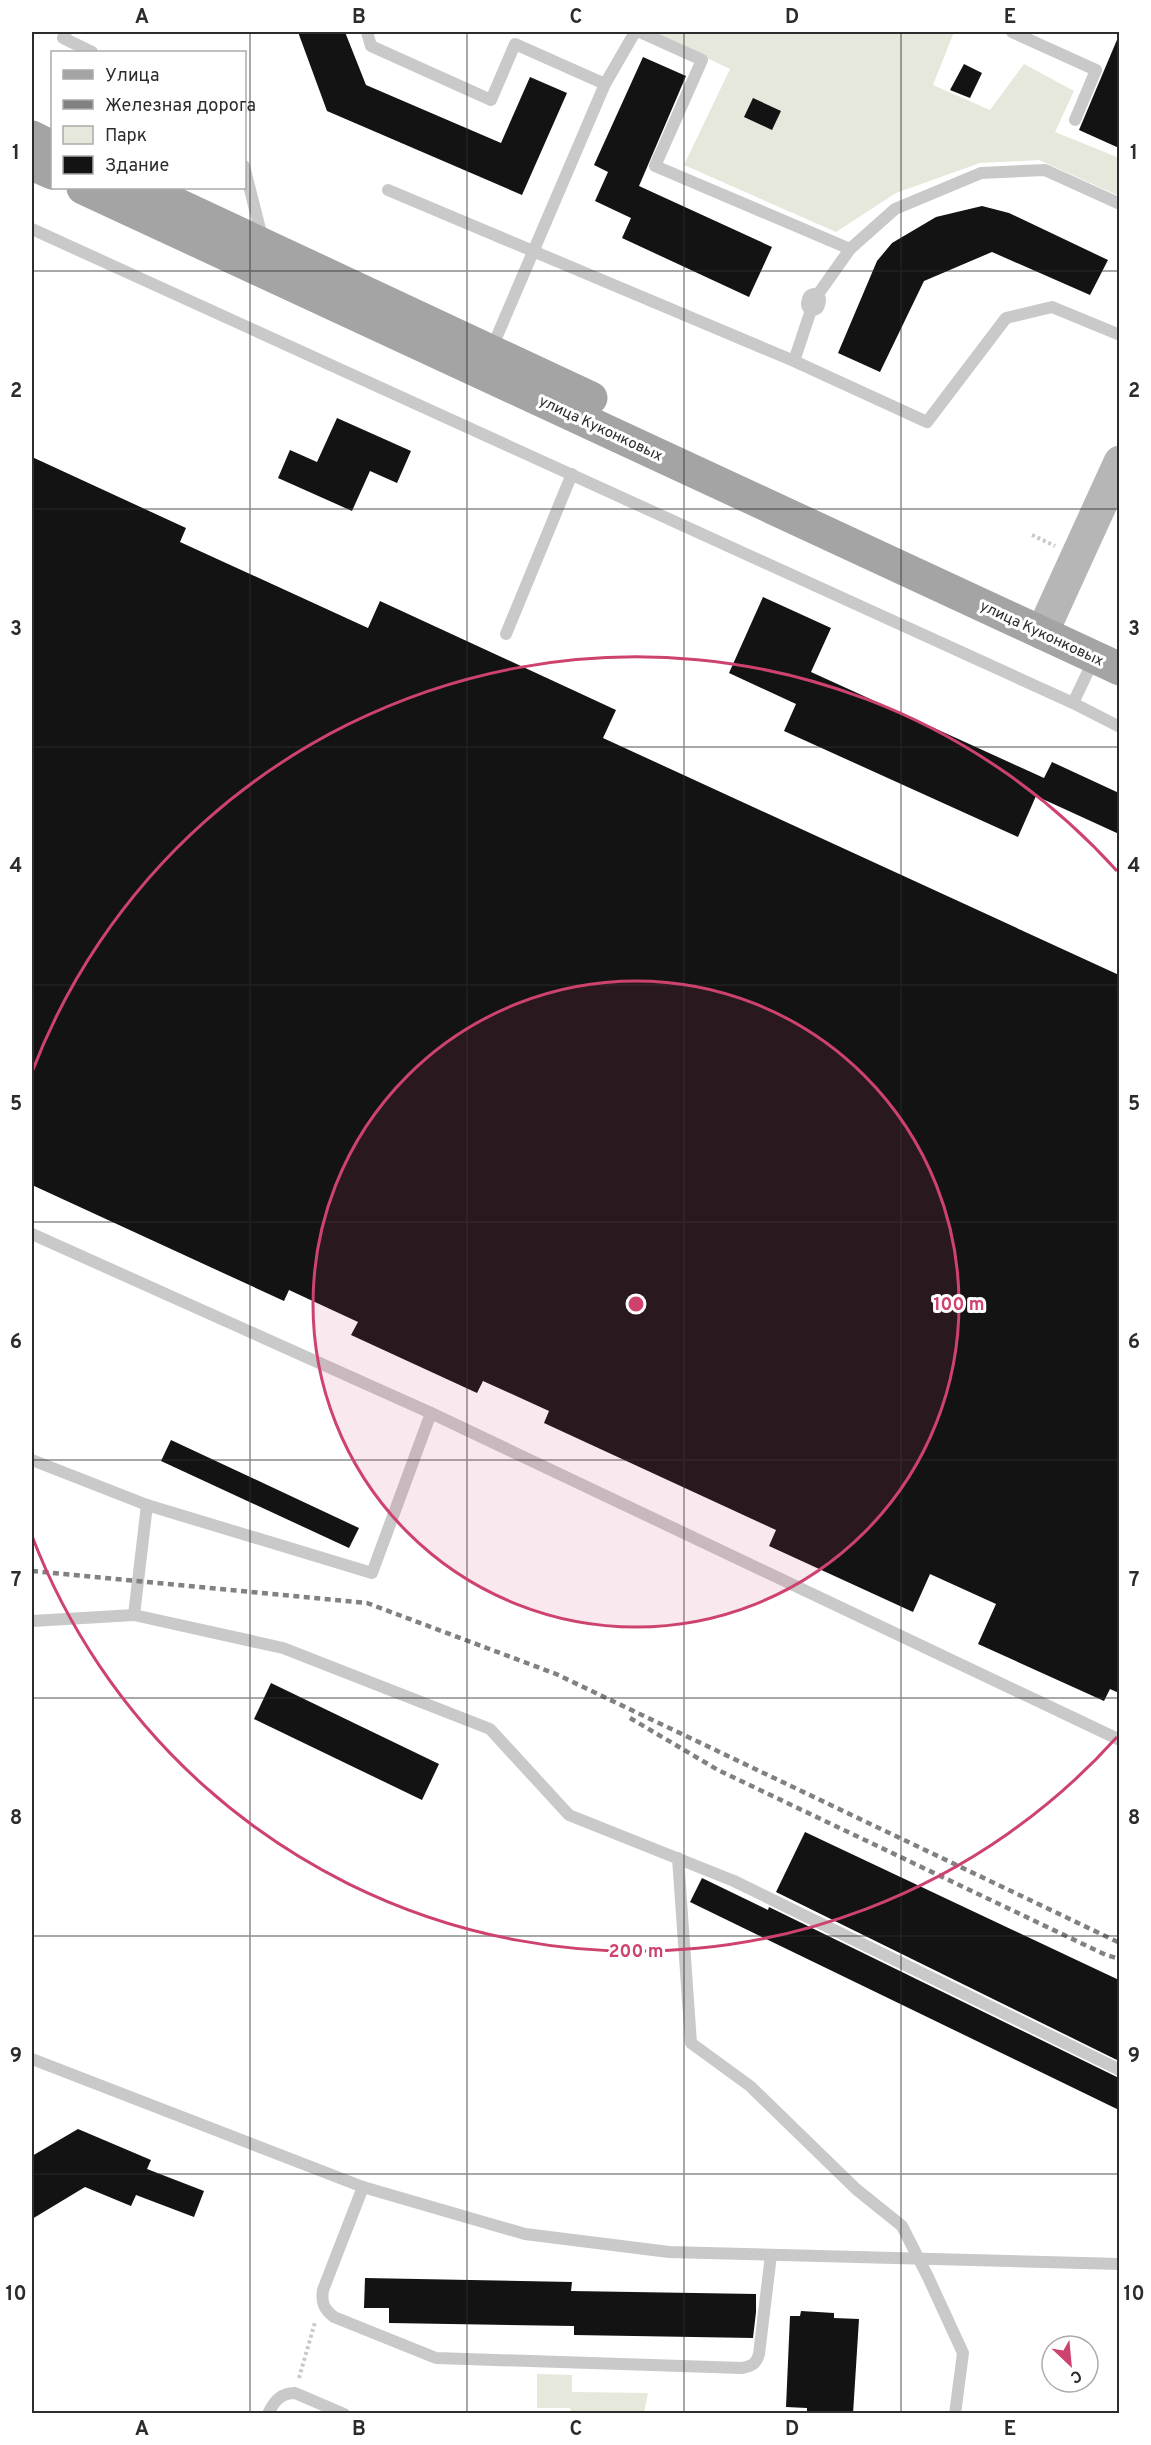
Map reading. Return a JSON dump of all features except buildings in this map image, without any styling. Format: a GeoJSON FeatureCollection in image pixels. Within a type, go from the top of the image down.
{"type":"FeatureCollection","features":[{"type":"Feature","properties":{"kind":"main road"},"geometry":{"type":"LineString","coordinates":[[32,137],[51,146]]}},
{"type":"Feature","properties":{"kind":"main road"},"geometry":{"type":"LineString","coordinates":[[32,164],[51,173]]}},
{"type":"Feature","properties":{"kind":"main road","name":"улица Куконковых"},"geometry":{"type":"LineString","coordinates":[[85,189],[1046,623]]}},
{"type":"Feature","properties":{"kind":"main road","name":"улица Куконковых"},"geometry":{"type":"LineString","coordinates":[[144,189],[490,351],[1113,655]]}},
{"type":"Feature","properties":{"kind":"main road"},"geometry":{"type":"LineString","coordinates":[[1046,623],[1119,462]]}},
{"type":"Feature","properties":{"kind":"lane"},"geometry":{"type":"LineString","coordinates":[[66,32],[63,38],[90,51]]}},
{"type":"Feature","properties":{"kind":"lane"},"geometry":{"type":"LineString","coordinates":[[367,32],[371,46],[491,100],[515,44],[605,84]]}},
{"type":"Feature","properties":{"kind":"lane"},"geometry":{"type":"LineString","coordinates":[[490,351],[605,84],[635,32]]}},
{"type":"Feature","properties":{"kind":"lane"},"geometry":{"type":"LineString","coordinates":[[640,32],[702,60],[654,166],[850,249]]}},
{"type":"Feature","properties":{"kind":"lane"},"geometry":{"type":"LineString","coordinates":[[1012,32],[1096,70],[1075,120]]}},
{"type":"Feature","properties":{"kind":"lane"},"geometry":{"type":"LineString","coordinates":[[794,361],[814,302],[850,249],[895,209],[981,173],[1045,170],[1119,204]]}},
{"type":"Feature","properties":{"kind":"lane"},"geometry":{"type":"LineString","coordinates":[[246,174],[264,245]]}},
{"type":"Feature","properties":{"kind":"lane"},"geometry":{"type":"LineString","coordinates":[[388,190],[794,361],[927,422],[1006,318],[1052,307],[1119,335]]}},
{"type":"Feature","properties":{"kind":"lane"},"geometry":{"type":"LineString","coordinates":[[32,229],[1073,703],[1119,727]]}},
{"type":"Feature","properties":{"kind":"lane"},"geometry":{"type":"LineString","coordinates":[[506,634],[572,474]]}},
{"type":"Feature","properties":{"kind":"lane"},"geometry":{"type":"LineString","coordinates":[[1073,703],[1113,655]]}},
{"type":"Feature","properties":{"kind":"lane"},"geometry":{"type":"LineString","coordinates":[[32,1234],[431,1413],[1119,1740]]}},
{"type":"Feature","properties":{"kind":"lane"},"geometry":{"type":"LineString","coordinates":[[32,1460],[147,1505],[372,1573],[431,1413]]}},
{"type":"Feature","properties":{"kind":"lane"},"geometry":{"type":"LineString","coordinates":[[134,1615],[147,1505]]}},
{"type":"Feature","properties":{"kind":"lane"},"geometry":{"type":"LineString","coordinates":[[32,1621],[134,1615],[283,1648],[490,1729],[569,1815],[734,1881],[1119,2070]]}},
{"type":"Feature","properties":{"kind":"lane"},"geometry":{"type":"LineString","coordinates":[[678,1858],[691,2043],[750,2086],[856,2189],[902,2226],[963,2353],[955,2414]]}},
{"type":"Feature","properties":{"kind":"lane"},"geometry":{"type":"LineString","coordinates":[[32,2059],[363,2187],[525,2234],[669,2252],[1119,2264]]}},
{"type":"Feature","properties":{"kind":"lane"},"geometry":{"type":"LineString","coordinates":[[363,2187],[323,2290],[321,2301],[325,2310],[334,2317],[436,2358],[742,2368],[752,2366],[759,2354],[771,2254]]}},
{"type":"Feature","properties":{"kind":"lane"},"geometry":{"type":"LineString","coordinates":[[268,2414],[278,2398],[287,2393],[295,2393],[344,2414]]}},
{"type":"Feature","properties":{"kind":"path"},"geometry":{"type":"LineString","coordinates":[[1032,535],[1061,549]]}},
{"type":"Feature","properties":{"kind":"path"},"geometry":{"type":"LineString","coordinates":[[295,2393],[312,2333]]}},
{"type":"Feature","properties":{"kind":"green space"},"geometry":{"type":"Polygon","coordinates":[[[652,32],[954,32],[933,85],[990,110],[1024,64],[1074,91],[1055,132],[1119,158],[1119,196],[1039,160],[980,163],[896,193],[836,232],[684,165],[730,69],[652,32]]]}},
{"type":"Feature","properties":{"kind":"green space"},"geometry":{"type":"Polygon","coordinates":[[[537,2374],[572,2375],[572,2392],[648,2393],[644,2413],[571,2413],[570,2408],[537,2408],[537,2374]]]}},
{"type":"Feature","properties":{"kind":"railway"},"geometry":{"type":"LineString","coordinates":[[32,1571],[367,1603],[556,1674],[1120,1943]]}},
{"type":"Feature","properties":{"kind":"railway"},"geometry":{"type":"LineString","coordinates":[[630,1718],[718,1770],[1106,1955],[1120,1959]]}}]}
